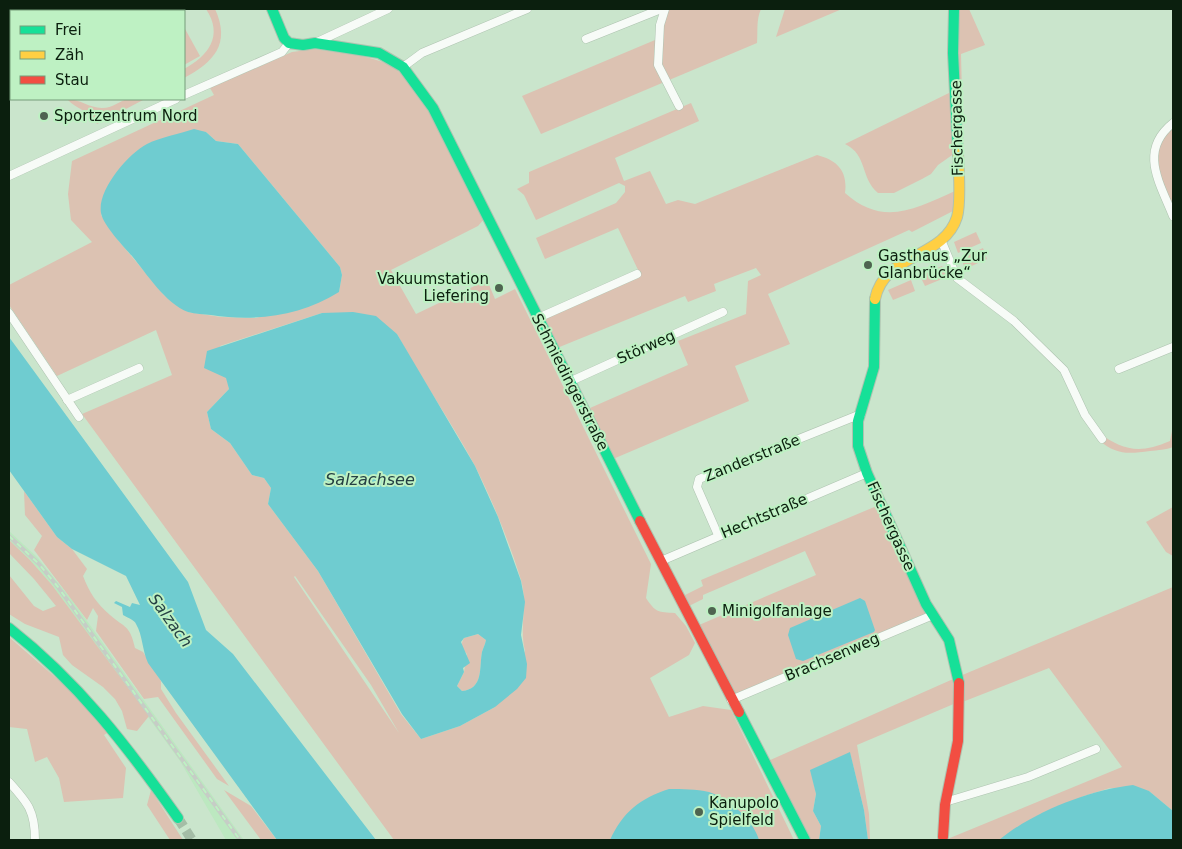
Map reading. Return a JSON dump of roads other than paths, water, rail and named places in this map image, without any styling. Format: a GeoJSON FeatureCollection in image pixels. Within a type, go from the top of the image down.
{"type":"FeatureCollection","features":[{"type":"Feature","properties":{"kind":"street"},"geometry":{"type":"LineString","coordinates":[[185,95],[282,52],[289,43],[284,38],[272,9]]}},
{"type":"Feature","properties":{"kind":"street"},"geometry":{"type":"LineString","coordinates":[[315,43],[388,9]]}},
{"type":"Feature","properties":{"kind":"street"},"geometry":{"type":"LineString","coordinates":[[403,67],[422,53],[526,9]]}},
{"type":"Feature","properties":{"kind":"street"},"geometry":{"type":"LineString","coordinates":[[586,39],[663,9]]}},
{"type":"Feature","properties":{"kind":"street"},"geometry":{"type":"LineString","coordinates":[[663,9],[660,25],[658,65],[679,106]]}},
{"type":"Feature","properties":{"kind":"street","name":"Fischergasse"},"geometry":{"type":"LineString","coordinates":[[943,837],[945,802],[957,752],[960,706],[952,651],[940,622],[933,615],[868,473],[858,442],[857,429],[872,376],[875,353],[875,305],[880,284],[895,267],[936,247],[942,242],[953,228],[957,216],[959,167],[954,9]]}},
{"type":"Feature","properties":{"kind":"street","name":"Schmiedingerstraße"},"geometry":{"type":"LineString","coordinates":[[289,43],[303,45],[315,43],[379,53],[403,67],[433,108],[569,382],[731,700],[805,840]]}},
{"type":"Feature","properties":{"kind":"street"},"geometry":{"type":"LineString","coordinates":[[9,176],[174,100]]}},
{"type":"Feature","properties":{"kind":"street"},"geometry":{"type":"LineString","coordinates":[[1173,124],[1164,131],[1158,140],[1154,162],[1157,178],[1173,216]]}},
{"type":"Feature","properties":{"kind":"street"},"geometry":{"type":"LineString","coordinates":[[942,242],[957,278],[971,291],[1004,313],[1059,363],[1068,376],[1084,415],[1102,439]]}},
{"type":"Feature","properties":{"kind":"street"},"geometry":{"type":"LineString","coordinates":[[538,318],[637,274]]}},
{"type":"Feature","properties":{"kind":"street","name":"Störweg"},"geometry":{"type":"LineString","coordinates":[[569,382],[723,312]]}},
{"type":"Feature","properties":{"kind":"street"},"geometry":{"type":"LineString","coordinates":[[9,314],[79,417]]}},
{"type":"Feature","properties":{"kind":"street"},"geometry":{"type":"LineString","coordinates":[[1119,370],[1173,347]]}},
{"type":"Feature","properties":{"kind":"street"},"geometry":{"type":"LineString","coordinates":[[67,400],[140,368]]}},
{"type":"Feature","properties":{"kind":"street","name":"Zanderstraße"},"geometry":{"type":"LineString","coordinates":[[718,535],[697,487],[699,479],[861,414]]}},
{"type":"Feature","properties":{"kind":"street","name":"Hechtstraße"},"geometry":{"type":"LineString","coordinates":[[661,561],[718,535],[868,473]]}},
{"type":"Feature","properties":{"kind":"street","name":"Brachsenweg"},"geometry":{"type":"LineString","coordinates":[[731,700],[933,615]]}},
{"type":"Feature","properties":{"kind":"street"},"geometry":{"type":"LineString","coordinates":[[9,628],[79,689],[108,720],[178,818]]}},
{"type":"Feature","properties":{"kind":"street"},"geometry":{"type":"LineString","coordinates":[[945,802],[1028,777],[1096,749]]}},
{"type":"Feature","properties":{"kind":"street"},"geometry":{"type":"LineString","coordinates":[[9,782],[26,801],[33,814],[35,840]]}},
{"type":"Feature","properties":{"kind":"water"},"geometry":{"type":"Polygon","coordinates":[[[194,129],[206,132],[216,141],[238,144],[340,267],[342,275],[339,292],[309,307],[293,312],[245,318],[188,312],[164,295],[114,236],[103,218],[101,204],[104,194],[115,174],[139,149],[157,140],[194,129]]]}},
{"type":"Feature","properties":{"kind":"water","name":"Salzachsee"},"geometry":{"type":"Polygon","coordinates":[[[353,312],[376,316],[397,334],[475,466],[498,517],[521,581],[525,602],[521,635],[527,664],[526,678],[517,689],[495,707],[460,726],[421,739],[402,714],[318,571],[268,504],[271,488],[264,478],[252,475],[230,443],[211,429],[207,412],[229,389],[226,378],[204,368],[207,351],[322,313],[353,312]],[[478,634],[464,638],[461,642],[470,663],[463,668],[464,672],[457,686],[462,691],[474,686],[477,682],[486,640],[478,634]]]}},
{"type":"Feature","properties":{"kind":"water","name":"Salzach"},"geometry":{"type":"Polygon","coordinates":[[[9,337],[188,582],[206,630],[233,654],[376,840],[277,840],[148,663],[140,633],[135,623],[123,615],[122,607],[114,603],[116,601],[130,607],[132,603],[140,605],[126,576],[72,549],[57,537],[9,470],[9,337]]]}},
{"type":"Feature","properties":{"kind":"water"},"geometry":{"type":"Polygon","coordinates":[[[860,598],[865,601],[875,630],[874,632],[803,661],[796,659],[788,635],[790,628],[860,598]]]}},
{"type":"Feature","properties":{"kind":"water"},"geometry":{"type":"Polygon","coordinates":[[[850,752],[864,810],[868,840],[819,840],[821,826],[813,811],[816,794],[810,770],[850,752]]]}},
{"type":"Feature","properties":{"kind":"water"},"geometry":{"type":"Polygon","coordinates":[[[1133,785],[1149,791],[1173,811],[1173,840],[999,840],[1028,820],[1062,804],[1098,792],[1133,785]]]}},
{"type":"Feature","properties":{"kind":"water"},"geometry":{"type":"Polygon","coordinates":[[[669,789],[689,789],[717,795],[740,811],[752,825],[759,840],[610,840],[626,814],[649,797],[669,789]]]}},
{"type":"Feature","properties":{"kind":"tunnel"},"geometry":{"type":"LineString","coordinates":[[178,818],[192,840]]}},
{"type":"Feature","properties":{"kind":"railway"},"geometry":{"type":"LineString","coordinates":[[9,536],[39,564],[58,587],[240,840]]}},
{"type":"Feature","properties":{"kind":"place","name":"Sportzentrum Nord"},"geometry":{"type":"Point","coordinates":[44,116]}},
{"type":"Feature","properties":{"kind":"place","name":"Gasthaus „Zur Glanbrücke“"},"geometry":{"type":"Point","coordinates":[868,265]}},
{"type":"Feature","properties":{"kind":"place","name":"Vakuumstation Liefering"},"geometry":{"type":"Point","coordinates":[499,288]}},
{"type":"Feature","properties":{"kind":"place","name":"Minigolfanlage"},"geometry":{"type":"Point","coordinates":[712,611]}},
{"type":"Feature","properties":{"kind":"place","name":"Kanupolo Spielfeld"},"geometry":{"type":"Point","coordinates":[699,812]}}]}
